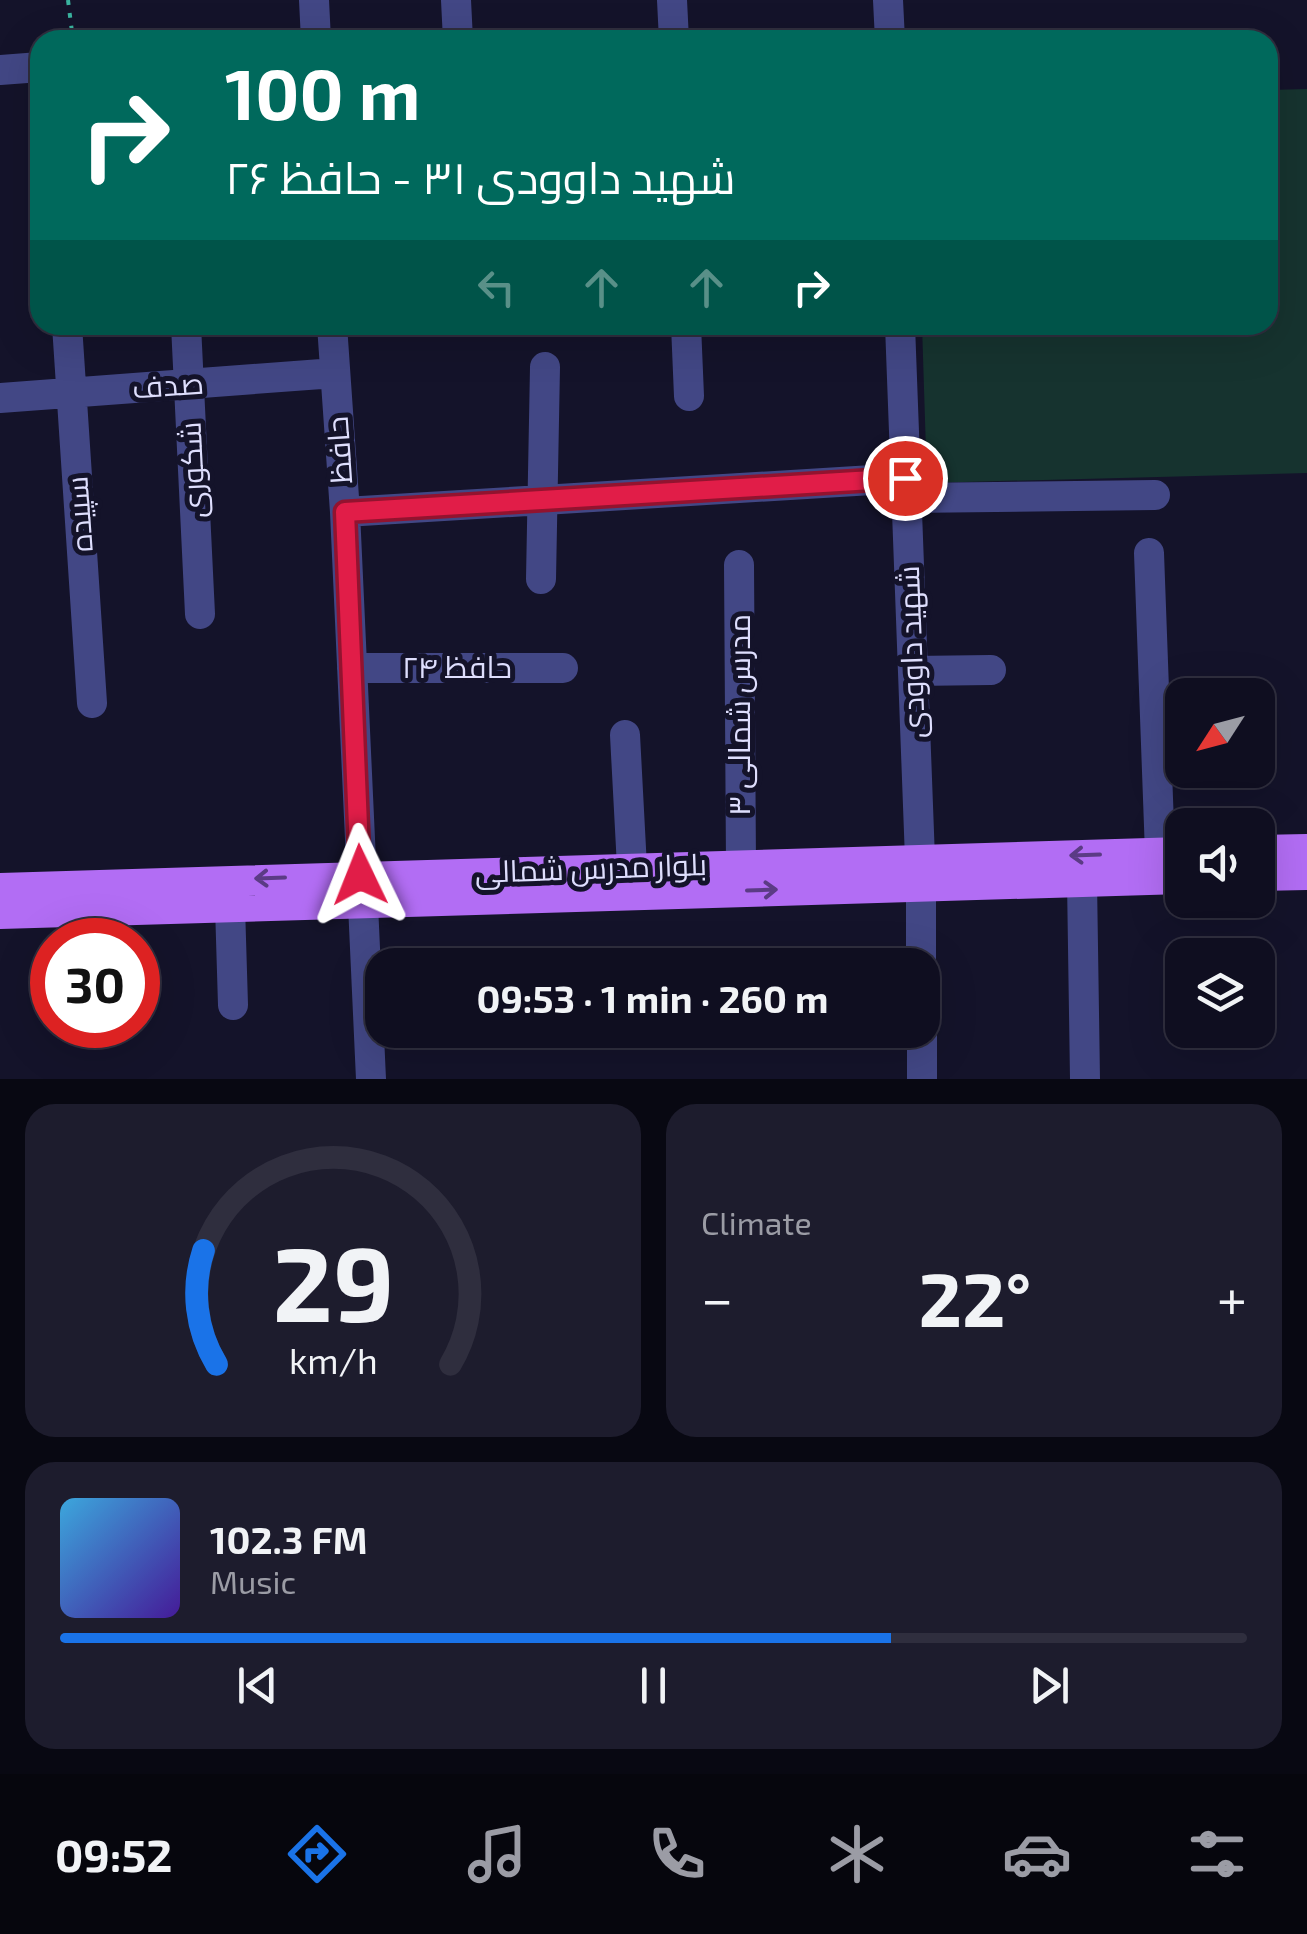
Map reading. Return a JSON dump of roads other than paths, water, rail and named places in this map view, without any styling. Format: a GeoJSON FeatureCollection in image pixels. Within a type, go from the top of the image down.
{"type":"FeatureCollection","features":[{"type":"Feature","properties":{"kind":"main road"},"geometry":{"type":"LineString","coordinates":[[1275,850],[1307,849]]}},
{"type":"Feature","properties":{"kind":"main road","name":"بلوار مدرس شمالی"},"geometry":{"type":"LineString","coordinates":[[0,888],[361,888],[921,873],[1165,853]]}},
{"type":"Feature","properties":{"kind":"main road","name":"بلوار مدرس شمالی"},"geometry":{"type":"LineString","coordinates":[[0,914],[230,906],[361,888],[741,864],[1082,881],[1165,879]]}},
{"type":"Feature","properties":{"kind":"main road"},"geometry":{"type":"LineString","coordinates":[[1275,876],[1307,875]]}},
{"type":"Feature","properties":{"kind":"street"},"geometry":{"type":"LineString","coordinates":[[314,0],[316,30]]}},
{"type":"Feature","properties":{"kind":"street"},"geometry":{"type":"LineString","coordinates":[[456,0],[458,30]]}},
{"type":"Feature","properties":{"kind":"street"},"geometry":{"type":"LineString","coordinates":[[672,0],[674,30]]}},
{"type":"Feature","properties":{"kind":"street"},"geometry":{"type":"LineString","coordinates":[[888,0],[890,30]]}},
{"type":"Feature","properties":{"kind":"street"},"geometry":{"type":"LineString","coordinates":[[0,70],[30,68]]}},
{"type":"Feature","properties":{"kind":"street","name":"سپیده"},"geometry":{"type":"LineString","coordinates":[[68,335],[92,704]]}},
{"type":"Feature","properties":{"kind":"street","name":"شکوری"},"geometry":{"type":"LineString","coordinates":[[187,335],[200,614]]}},
{"type":"Feature","properties":{"kind":"street","name":"حافظ"},"geometry":{"type":"LineString","coordinates":[[333,335],[367,948]]}},
{"type":"Feature","properties":{"kind":"street"},"geometry":{"type":"LineString","coordinates":[[686,335],[689,396]]}},
{"type":"Feature","properties":{"kind":"street","name":"شهید داوودی"},"geometry":{"type":"LineString","coordinates":[[900,335],[922,948]]}},
{"type":"Feature","properties":{"kind":"street"},"geometry":{"type":"LineString","coordinates":[[541,579],[545,367]]}},
{"type":"Feature","properties":{"kind":"street","name":"صدف"},"geometry":{"type":"LineString","coordinates":[[0,398],[335,374]]}},
{"type":"Feature","properties":{"kind":"street"},"geometry":{"type":"LineString","coordinates":[[345,512],[541,500],[905,488],[1154,495]]}},
{"type":"Feature","properties":{"kind":"street"},"geometry":{"type":"LineString","coordinates":[[1149,553],[1168,808]]}},
{"type":"Feature","properties":{"kind":"street","name":"مدرس شمالی ۳"},"geometry":{"type":"LineString","coordinates":[[739,565],[741,864]]}},
{"type":"Feature","properties":{"kind":"street","name":"حافظ ۲۴"},"geometry":{"type":"LineString","coordinates":[[352,668],[563,668]]}},
{"type":"Feature","properties":{"kind":"street"},"geometry":{"type":"LineString","coordinates":[[913,671],[991,670]]}},
{"type":"Feature","properties":{"kind":"street"},"geometry":{"type":"LineString","coordinates":[[625,735],[632,868]]}},
{"type":"Feature","properties":{"kind":"street"},"geometry":{"type":"LineString","coordinates":[[1082,881],[1085,1079]]}},
{"type":"Feature","properties":{"kind":"street"},"geometry":{"type":"LineString","coordinates":[[230,906],[233,1005]]}},
{"type":"Feature","properties":{"kind":"street","name":"حافظ"},"geometry":{"type":"LineString","coordinates":[[371,1079],[373,1048]]}},
{"type":"Feature","properties":{"kind":"street"},"geometry":{"type":"LineString","coordinates":[[922,1048],[922,1079]]}}]}
